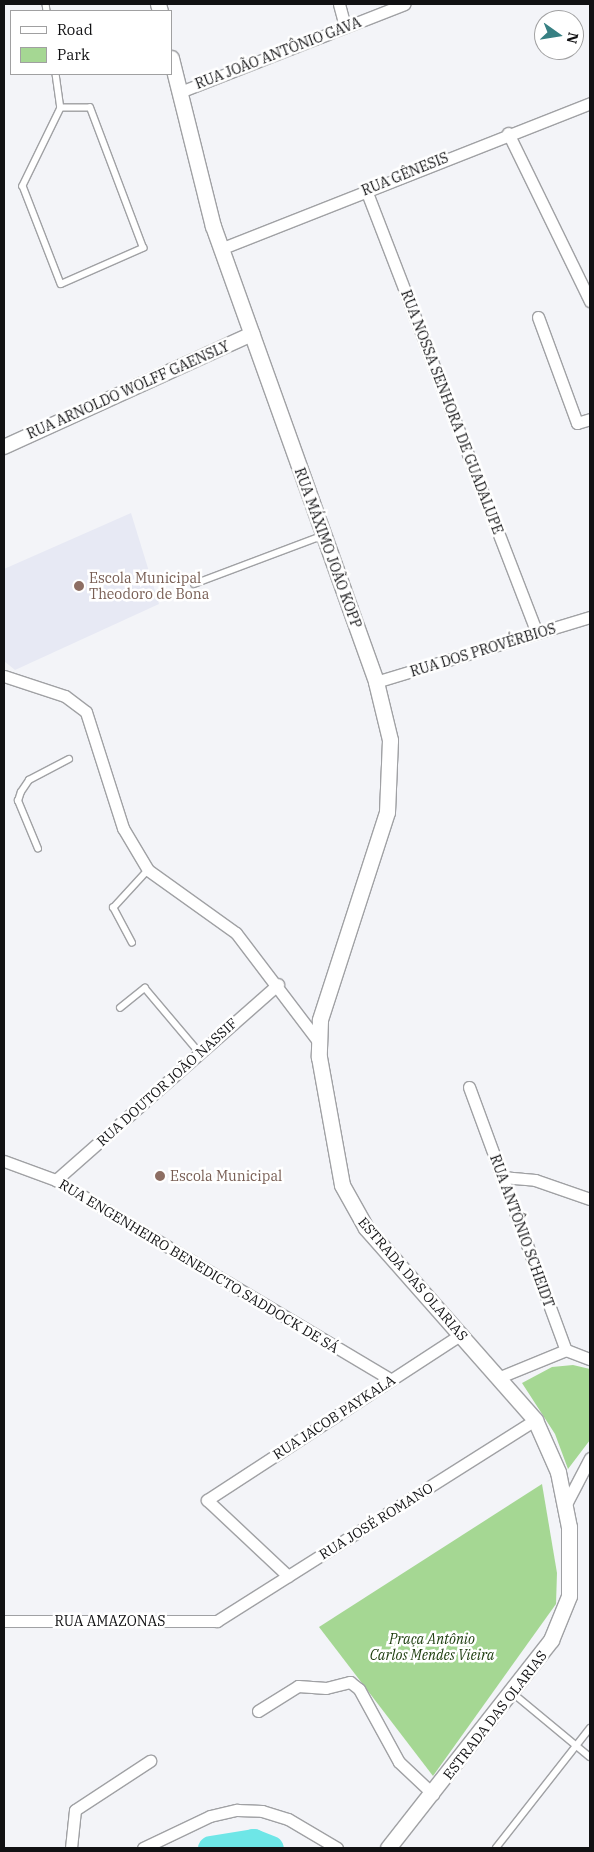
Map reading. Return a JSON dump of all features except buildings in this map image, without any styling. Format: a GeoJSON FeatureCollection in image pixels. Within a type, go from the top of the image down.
{"type":"FeatureCollection","features":[{"type":"Feature","properties":{"kind":"main road","name":"RUA MÁXIMO JOÃO KOPP"},"geometry":{"type":"LineString","coordinates":[[172,62],[220,249],[376,682],[390,740],[391,794],[326,995],[318,1041]]}},
{"type":"Feature","properties":{"kind":"main road","name":"ESTRADA DAS OLARIAS"},"geometry":{"type":"LineString","coordinates":[[318,1041],[337,1164],[348,1200],[366,1228],[500,1377],[535,1420],[551,1452],[565,1506],[570,1551],[567,1604],[552,1640],[514,1693],[434,1794],[388,1848]]}},
{"type":"Feature","properties":{"kind":"street"},"geometry":{"type":"LineString","coordinates":[[339,4],[345,27]]}},
{"type":"Feature","properties":{"kind":"street","name":"RUA JOÃO ANTÔNIO GAVA"},"geometry":{"type":"LineString","coordinates":[[180,92],[404,4]]}},
{"type":"Feature","properties":{"kind":"street","name":"RUA GÊNESIS"},"geometry":{"type":"LineString","coordinates":[[220,249],[508,133],[590,103]]}},
{"type":"Feature","properties":{"kind":"street"},"geometry":{"type":"LineString","coordinates":[[508,133],[590,302]]}},
{"type":"Feature","properties":{"kind":"street","name":"RUA NOSSA SENHORA DE GUADALUPE"},"geometry":{"type":"LineString","coordinates":[[366,190],[537,634]]}},
{"type":"Feature","properties":{"kind":"street"},"geometry":{"type":"LineString","coordinates":[[538,317],[577,423],[590,419]]}},
{"type":"Feature","properties":{"kind":"street","name":"RUA ARNOLDO WOLFF GAENSLY"},"geometry":{"type":"LineString","coordinates":[[4,447],[252,334]]}},
{"type":"Feature","properties":{"kind":"street","name":"RUA DOS PROVÉRBIOS"},"geometry":{"type":"LineString","coordinates":[[376,682],[590,617]]}},
{"type":"Feature","properties":{"kind":"street","name":"ESTRADA DAS OLARIAS"},"geometry":{"type":"LineString","coordinates":[[4,676],[65,696],[86,712],[123,828],[148,870],[236,933],[278,984],[318,1041]]}},
{"type":"Feature","properties":{"kind":"street","name":"RUA DOUTOR JOÃO NASSIF"},"geometry":{"type":"LineString","coordinates":[[56,1180],[278,984]]}},
{"type":"Feature","properties":{"kind":"street","name":"RUA ANTÔNIO SCHEIDT"},"geometry":{"type":"LineString","coordinates":[[469,1087],[566,1350]]}},
{"type":"Feature","properties":{"kind":"street","name":"RUA ENGENHEIRO BENEDICTO SADDOCK DE SÁ"},"geometry":{"type":"LineString","coordinates":[[4,1161],[56,1180],[391,1380]]}},
{"type":"Feature","properties":{"kind":"street"},"geometry":{"type":"LineString","coordinates":[[502,1177],[535,1180],[590,1199]]}},
{"type":"Feature","properties":{"kind":"street","name":"RUA JACOB PAYKALA"},"geometry":{"type":"LineString","coordinates":[[288,1576],[207,1500],[462,1334]]}},
{"type":"Feature","properties":{"kind":"street"},"geometry":{"type":"LineString","coordinates":[[500,1377],[566,1350],[590,1360]]}},
{"type":"Feature","properties":{"kind":"street","name":"RUA JOSÉ ROMANO"},"geometry":{"type":"LineString","coordinates":[[217,1621],[535,1420]]}},
{"type":"Feature","properties":{"kind":"street"},"geometry":{"type":"LineString","coordinates":[[565,1506],[590,1458]]}},
{"type":"Feature","properties":{"kind":"street","name":"RUA AMAZONAS"},"geometry":{"type":"LineString","coordinates":[[4,1621],[217,1621]]}},
{"type":"Feature","properties":{"kind":"street"},"geometry":{"type":"LineString","coordinates":[[258,1712],[298,1686],[326,1688],[350,1682],[359,1689],[399,1762],[434,1794]]}},
{"type":"Feature","properties":{"kind":"street"},"geometry":{"type":"LineString","coordinates":[[71,1848],[75,1810],[150,1762]]}},
{"type":"Feature","properties":{"kind":"street"},"geometry":{"type":"LineString","coordinates":[[144,1848],[210,1816],[237,1810],[262,1811],[288,1819],[337,1848]]}},
{"type":"Feature","properties":{"kind":"lane"},"geometry":{"type":"LineString","coordinates":[[56,75],[61,108],[23,186],[61,284],[143,248],[90,108],[61,108]]}},
{"type":"Feature","properties":{"kind":"lane"},"geometry":{"type":"LineString","coordinates":[[194,584],[324,535]]}},
{"type":"Feature","properties":{"kind":"lane"},"geometry":{"type":"LineString","coordinates":[[38,850],[18,801],[21,792],[29,780],[69,759]]}},
{"type":"Feature","properties":{"kind":"lane"},"geometry":{"type":"LineString","coordinates":[[132,943],[113,908],[148,870]]}},
{"type":"Feature","properties":{"kind":"lane"},"geometry":{"type":"LineString","coordinates":[[120,1008],[145,988],[200,1053]]}},
{"type":"Feature","properties":{"kind":"lane"},"geometry":{"type":"LineString","coordinates":[[514,1693],[590,1757]]}},
{"type":"Feature","properties":{"kind":"lane"},"geometry":{"type":"LineString","coordinates":[[496,1848],[590,1728]]}},
{"type":"Feature","properties":{"kind":"shaded area","name":"Escola Municipal Theodoro de Bona"},"geometry":{"type":"Polygon","coordinates":[[[131,513],[159,604],[15,670],[4,661],[4,569],[131,513]]]}},
{"type":"Feature","properties":{"kind":"green space"},"geometry":{"type":"Polygon","coordinates":[[[573,1365],[590,1369],[590,1440],[568,1469],[555,1434],[522,1383],[552,1367],[573,1365]]]}},
{"type":"Feature","properties":{"kind":"green space","name":"Praça Antônio Carlos Mendes Vieira"},"geometry":{"type":"Polygon","coordinates":[[[542,1484],[557,1573],[556,1604],[433,1776],[319,1627],[542,1484]]]}},
{"type":"Feature","properties":{"kind":"waterway"},"geometry":{"type":"LineString","coordinates":[[210,1848],[253,1841],[271,1848]]}},
{"type":"Feature","properties":{"kind":"place","name":"Escola Municipal Theodoro de Bona"},"geometry":{"type":"Point","coordinates":[79,586]}},
{"type":"Feature","properties":{"kind":"place","name":"Escola Municipal"},"geometry":{"type":"Point","coordinates":[160,1176]}}]}
